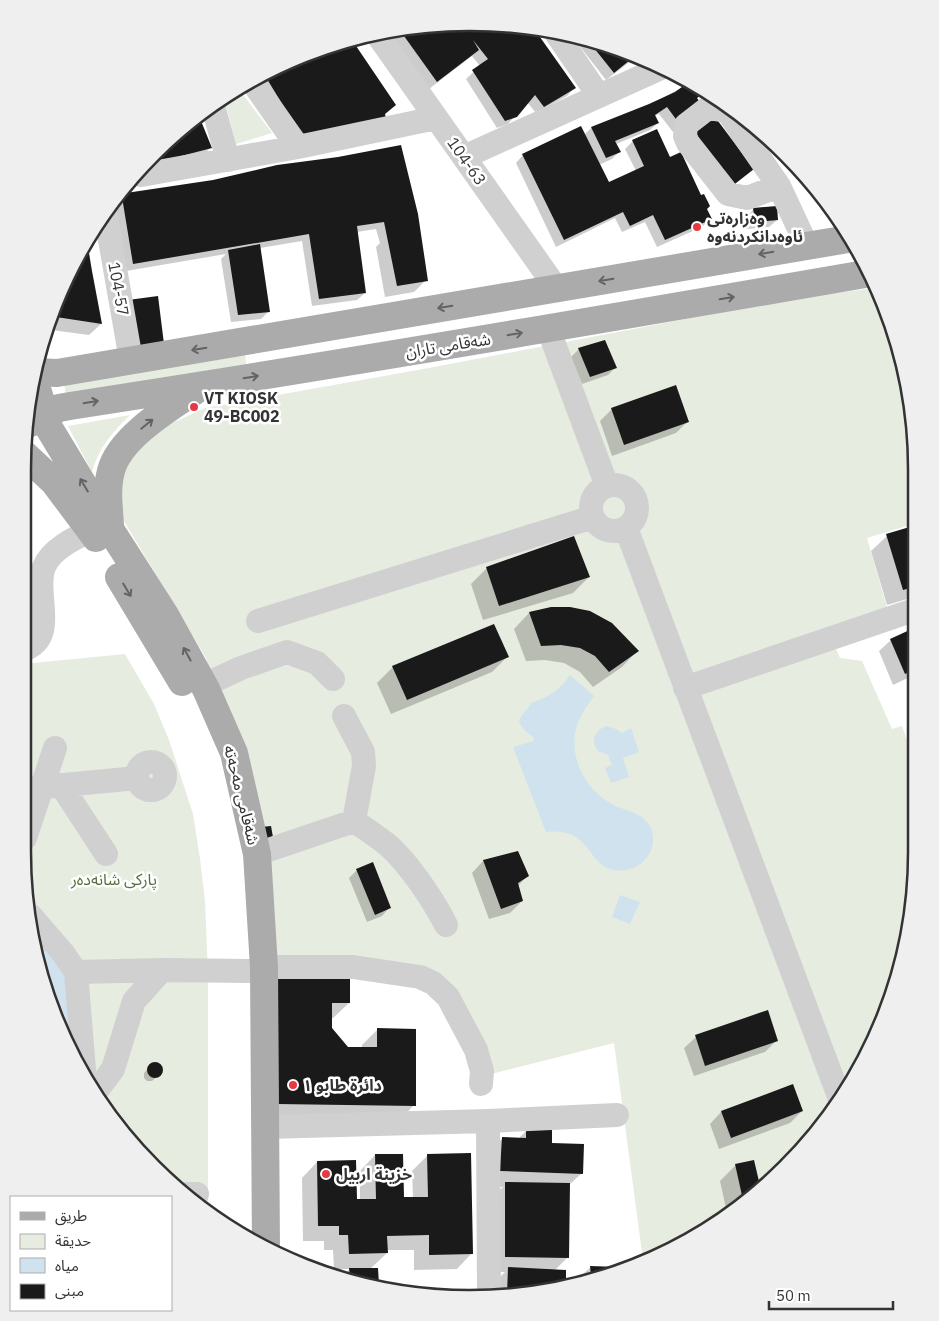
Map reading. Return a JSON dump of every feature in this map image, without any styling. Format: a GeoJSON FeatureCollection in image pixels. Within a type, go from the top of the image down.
{"type":"FeatureCollection","features":[{"type":"Feature","properties":{"kind":"main road"},"geometry":{"type":"LineString","coordinates":[[38,396],[57,373],[843,240]]}},
{"type":"Feature","properties":{"kind":"main road"},"geometry":{"type":"LineString","coordinates":[[685,267],[692,304]]}},
{"type":"Feature","properties":{"kind":"main road","name":"شەقامی تاران"},"geometry":{"type":"LineString","coordinates":[[37,402],[59,408],[202,386],[862,275]]}},
{"type":"Feature","properties":{"kind":"main road"},"geometry":{"type":"LineString","coordinates":[[101,530],[111,469],[122,450],[145,426],[202,386]]}},
{"type":"Feature","properties":{"kind":"main road","name":"شەقامی مەحەتە"},"geometry":{"type":"LineString","coordinates":[[36,405],[193,701],[222,772],[242,859],[256,969],[266,1127],[266,1240]]}},
{"type":"Feature","properties":{"kind":"main road","name":"شەقامی مەحەتە"},"geometry":{"type":"LineString","coordinates":[[31,461],[101,530],[165,615],[206,688],[234,753],[257,854],[249,1230]]}},
{"type":"Feature","properties":{"kind":"street","name":"104-63"},"geometry":{"type":"LineString","coordinates":[[382,41],[557,288]]}},
{"type":"Feature","properties":{"kind":"street"},"geometry":{"type":"LineString","coordinates":[[562,41],[599,96]]}},
{"type":"Feature","properties":{"kind":"street"},"geometry":{"type":"LineString","coordinates":[[464,157],[653,72]]}},
{"type":"Feature","properties":{"kind":"street"},"geometry":{"type":"LineString","coordinates":[[256,87],[298,147]]}},
{"type":"Feature","properties":{"kind":"street"},"geometry":{"type":"LineString","coordinates":[[215,113],[228,160]]}},
{"type":"Feature","properties":{"kind":"street"},"geometry":{"type":"LineString","coordinates":[[147,174],[298,147],[436,118]]}},
{"type":"Feature","properties":{"kind":"street"},"geometry":{"type":"LineString","coordinates":[[779,186],[807,246]]}},
{"type":"Feature","properties":{"kind":"street","name":"104-57"},"geometry":{"type":"LineString","coordinates":[[107,223],[131,360]]}},
{"type":"Feature","properties":{"kind":"street"},"geometry":{"type":"LineString","coordinates":[[548,328],[608,486]]}},
{"type":"Feature","properties":{"kind":"street"},"geometry":{"type":"LineString","coordinates":[[608,486],[622,487],[634,496],[637,510],[632,523],[626,528],[611,531],[603,528],[593,517],[592,502],[600,490],[608,486]]}},
{"type":"Feature","properties":{"kind":"street"},"geometry":{"type":"LineString","coordinates":[[258,621],[593,517]]}},
{"type":"Feature","properties":{"kind":"street"},"geometry":{"type":"LineString","coordinates":[[626,528],[837,1091]]}},
{"type":"Feature","properties":{"kind":"street"},"geometry":{"type":"LineString","coordinates":[[31,645],[38,639],[43,626],[42,574],[44,566],[56,552],[71,540],[101,530]]}},
{"type":"Feature","properties":{"kind":"street"},"geometry":{"type":"LineString","coordinates":[[685,688],[908,612]]}},
{"type":"Feature","properties":{"kind":"street"},"geometry":{"type":"LineString","coordinates":[[206,688],[213,682],[241,668],[287,652],[318,663],[333,679]]}},
{"type":"Feature","properties":{"kind":"street"},"geometry":{"type":"LineString","coordinates":[[344,716],[363,752],[364,766],[354,821]]}},
{"type":"Feature","properties":{"kind":"street"},"geometry":{"type":"LineString","coordinates":[[31,820],[55,748]]}},
{"type":"Feature","properties":{"kind":"street"},"geometry":{"type":"LineString","coordinates":[[42,787],[137,778]]}},
{"type":"Feature","properties":{"kind":"street"},"geometry":{"type":"LineString","coordinates":[[42,787],[106,854]]}},
{"type":"Feature","properties":{"kind":"street"},"geometry":{"type":"LineString","coordinates":[[257,854],[354,821]]}},
{"type":"Feature","properties":{"kind":"street"},"geometry":{"type":"LineString","coordinates":[[354,821],[390,848],[411,872],[446,924]]}},
{"type":"Feature","properties":{"kind":"street"},"geometry":{"type":"LineString","coordinates":[[38,924],[63,953],[76,972],[83,1058]]}},
{"type":"Feature","properties":{"kind":"street"},"geometry":{"type":"LineString","coordinates":[[76,972],[353,967],[420,977],[433,984],[448,996],[476,1050],[482,1071],[481,1084]]}},
{"type":"Feature","properties":{"kind":"street"},"geometry":{"type":"LineString","coordinates":[[100,1087],[114,1069],[134,1001],[162,970]]}},
{"type":"Feature","properties":{"kind":"street"},"geometry":{"type":"LineString","coordinates":[[266,1127],[488,1121],[617,1115]]}},
{"type":"Feature","properties":{"kind":"street"},"geometry":{"type":"LineString","coordinates":[[488,1121],[489,1289]]}},
{"type":"Feature","properties":{"kind":"green space"},"geometry":{"type":"Polygon","coordinates":[[[243,94],[272,133],[236,144],[226,105],[243,94]]]}},
{"type":"Feature","properties":{"kind":"green space"},"geometry":{"type":"Polygon","coordinates":[[[868,289],[893,356],[904,412],[907,441],[908,526],[867,538],[888,611],[828,631],[840,658],[862,661],[892,729],[902,726],[908,742],[908,851],[904,909],[893,965],[874,1019],[849,1071],[817,1118],[779,1161],[736,1199],[689,1231],[642,1254],[614,1043],[491,1074],[454,990],[273,962],[258,839],[206,658],[119,513],[114,491],[126,461],[159,429],[205,408],[429,368],[796,298],[868,289]]]}},
{"type":"Feature","properties":{"kind":"green space"},"geometry":{"type":"Polygon","coordinates":[[[245,353],[246,364],[66,395],[64,383],[245,353]]]}},
{"type":"Feature","properties":{"kind":"green space"},"geometry":{"type":"Polygon","coordinates":[[[130,415],[107,441],[92,472],[68,426],[130,415]]]}},
{"type":"Feature","properties":{"kind":"green space","name":"پارکی شانەدەر"},"geometry":{"type":"Polygon","coordinates":[[[125,654],[154,704],[169,740],[193,814],[205,901],[208,976],[208,1203],[160,1161],[140,1140],[105,1095],[76,1045],[46,965],[35,909],[32,880],[31,663],[125,654]]]}},
{"type":"Feature","properties":{"kind":"water"},"geometry":{"type":"Polygon","coordinates":[[[570,675],[594,696],[581,715],[574,740],[577,761],[586,781],[601,797],[644,819],[650,826],[653,834],[651,850],[642,863],[634,868],[613,870],[603,866],[583,843],[574,836],[562,832],[546,832],[513,747],[534,741],[533,737],[523,729],[519,721],[531,703],[554,692],[570,675]]]}},
{"type":"Feature","properties":{"kind":"water"},"geometry":{"type":"Polygon","coordinates":[[[606,726],[622,733],[631,728],[639,752],[623,758],[629,777],[611,783],[605,768],[612,765],[608,755],[598,751],[594,743],[595,736],[599,730],[606,726]]]}},
{"type":"Feature","properties":{"kind":"water"},"geometry":{"type":"Polygon","coordinates":[[[620,895],[640,902],[630,924],[612,917],[620,895]]]}},
{"type":"Feature","properties":{"kind":"building"},"geometry":{"type":"Polygon","coordinates":[[[470,31],[498,32],[540,37],[576,88],[544,107],[535,95],[517,117],[505,121],[472,70],[488,59],[473,40],[479,50],[437,82],[404,36],[470,31]]]}},
{"type":"Feature","properties":{"kind":"building"},"geometry":{"type":"Polygon","coordinates":[[[356,46],[396,105],[385,114],[387,122],[301,135],[268,80],[302,65],[356,46]]]}},
{"type":"Feature","properties":{"kind":"building"},"geometry":{"type":"Polygon","coordinates":[[[596,50],[628,62],[614,73],[596,50]]]}},
{"type":"Feature","properties":{"kind":"building"},"geometry":{"type":"Polygon","coordinates":[[[683,87],[689,90],[699,96],[697,98],[705,109],[681,126],[667,107],[655,115],[659,123],[615,141],[621,152],[606,158],[591,127],[675,92],[683,87]]]}},
{"type":"Feature","properties":{"kind":"building"},"geometry":{"type":"Polygon","coordinates":[[[709,109],[754,169],[731,187],[685,127],[709,109]]]}},
{"type":"Feature","properties":{"kind":"building"},"geometry":{"type":"Polygon","coordinates":[[[202,123],[212,148],[158,162],[202,123]]]}},
{"type":"Feature","properties":{"kind":"building"},"geometry":{"type":"Polygon","coordinates":[[[581,126],[609,182],[644,166],[632,140],[657,129],[670,157],[681,152],[701,195],[704,194],[710,206],[707,209],[712,219],[665,240],[653,215],[630,226],[623,212],[564,240],[522,154],[581,126]]]}},
{"type":"Feature","properties":{"kind":"building"},"geometry":{"type":"Polygon","coordinates":[[[401,145],[418,214],[428,281],[397,286],[384,222],[357,226],[366,293],[319,299],[309,234],[133,264],[123,202],[131,192],[213,180],[277,165],[338,157],[401,145]]]}},
{"type":"Feature","properties":{"kind":"building"},"geometry":{"type":"Polygon","coordinates":[[[777,206],[778,220],[755,222],[753,208],[777,206]]]}},
{"type":"Feature","properties":{"kind":"building"},"geometry":{"type":"Polygon","coordinates":[[[260,244],[270,312],[238,315],[228,250],[260,244]]]}},
{"type":"Feature","properties":{"kind":"building"},"geometry":{"type":"Polygon","coordinates":[[[89,252],[92,271],[102,324],[59,317],[76,276],[89,252]]]}},
{"type":"Feature","properties":{"kind":"building"},"geometry":{"type":"Polygon","coordinates":[[[158,296],[164,344],[134,348],[128,300],[158,296]]]}},
{"type":"Feature","properties":{"kind":"building"},"geometry":{"type":"Polygon","coordinates":[[[605,340],[617,368],[590,377],[578,348],[605,340]]]}},
{"type":"Feature","properties":{"kind":"building"},"geometry":{"type":"Polygon","coordinates":[[[676,385],[689,422],[624,445],[611,408],[676,385]]]}},
{"type":"Feature","properties":{"kind":"building"},"geometry":{"type":"Polygon","coordinates":[[[908,527],[908,589],[903,590],[886,534],[908,527]]]}},
{"type":"Feature","properties":{"kind":"building"},"geometry":{"type":"Polygon","coordinates":[[[574,536],[590,577],[499,606],[486,567],[574,536]]]}},
{"type":"Feature","properties":{"kind":"building"},"geometry":{"type":"Polygon","coordinates":[[[551,607],[570,607],[590,611],[612,623],[639,651],[609,672],[595,656],[580,648],[561,645],[541,646],[529,612],[551,607]]]}},
{"type":"Feature","properties":{"kind":"building"},"geometry":{"type":"Polygon","coordinates":[[[494,624],[509,657],[407,700],[392,666],[494,624]]]}},
{"type":"Feature","properties":{"kind":"building"},"geometry":{"type":"Polygon","coordinates":[[[908,631],[908,673],[905,674],[890,639],[908,631]]]}},
{"type":"Feature","properties":{"kind":"building"},"geometry":{"type":"Polygon","coordinates":[[[271,826],[274,843],[265,845],[261,827],[271,826]]]}},
{"type":"Feature","properties":{"kind":"building"},"geometry":{"type":"Polygon","coordinates":[[[518,851],[529,876],[518,883],[523,901],[501,909],[483,860],[518,851]]]}},
{"type":"Feature","properties":{"kind":"building"},"geometry":{"type":"Polygon","coordinates":[[[373,862],[391,908],[375,915],[356,869],[373,862]]]}},
{"type":"Feature","properties":{"kind":"building"},"geometry":{"type":"Polygon","coordinates":[[[278,968],[350,969],[350,1003],[332,1003],[332,1028],[348,1047],[377,1047],[377,1028],[416,1029],[416,1106],[277,1104],[278,968]]]}},
{"type":"Feature","properties":{"kind":"building"},"geometry":{"type":"Polygon","coordinates":[[[768,1010],[778,1041],[705,1066],[695,1035],[768,1010]]]}},
{"type":"Feature","properties":{"kind":"building"},"geometry":{"type":"Polygon","coordinates":[[[155,1062],[161,1064],[163,1070],[161,1076],[155,1078],[149,1076],[147,1070],[149,1064],[155,1062]]]}},
{"type":"Feature","properties":{"kind":"building"},"geometry":{"type":"Polygon","coordinates":[[[793,1084],[803,1111],[731,1138],[721,1111],[793,1084]]]}},
{"type":"Feature","properties":{"kind":"building"},"geometry":{"type":"Polygon","coordinates":[[[526,1129],[552,1130],[552,1143],[584,1144],[583,1174],[500,1171],[502,1137],[526,1138],[526,1129]]]}},
{"type":"Feature","properties":{"kind":"building"},"geometry":{"type":"Polygon","coordinates":[[[471,1153],[473,1254],[429,1255],[429,1235],[387,1236],[388,1253],[349,1254],[348,1235],[339,1235],[339,1226],[318,1226],[317,1161],[356,1160],[357,1199],[376,1199],[375,1154],[403,1154],[404,1197],[428,1197],[427,1154],[471,1153]]]}},
{"type":"Feature","properties":{"kind":"building"},"geometry":{"type":"Polygon","coordinates":[[[754,1160],[759,1180],[742,1194],[735,1164],[754,1160]]]}},
{"type":"Feature","properties":{"kind":"building"},"geometry":{"type":"Polygon","coordinates":[[[505,1182],[570,1183],[569,1258],[505,1257],[505,1182]]]}},
{"type":"Feature","properties":{"kind":"building"},"geometry":{"type":"Polygon","coordinates":[[[590,1266],[608,1267],[591,1272],[590,1266]]]}},
{"type":"Feature","properties":{"kind":"building"},"geometry":{"type":"Polygon","coordinates":[[[508,1267],[566,1270],[566,1279],[507,1288],[508,1267]]]}},
{"type":"Feature","properties":{"kind":"building"},"geometry":{"type":"Polygon","coordinates":[[[349,1268],[378,1268],[379,1280],[356,1275],[350,1273],[349,1268]]]}},
{"type":"Feature","properties":{"kind":"waterway"},"geometry":{"type":"LineString","coordinates":[[42,948],[50,956],[59,974],[68,1025]]}},
{"type":"Feature","properties":{"kind":"place","name":"وەزارەتی ئاوەدانکردنەوە"},"geometry":{"type":"Point","coordinates":[697,227]}},
{"type":"Feature","properties":{"kind":"place","name":"VT KIOSK 49-BC002"},"geometry":{"type":"Point","coordinates":[194,407]}},
{"type":"Feature","properties":{"kind":"place","name":"دائرة طابو ١"},"geometry":{"type":"Point","coordinates":[293,1085]}},
{"type":"Feature","properties":{"kind":"place","name":"خزينة اربيل"},"geometry":{"type":"Point","coordinates":[326,1174]}}]}
